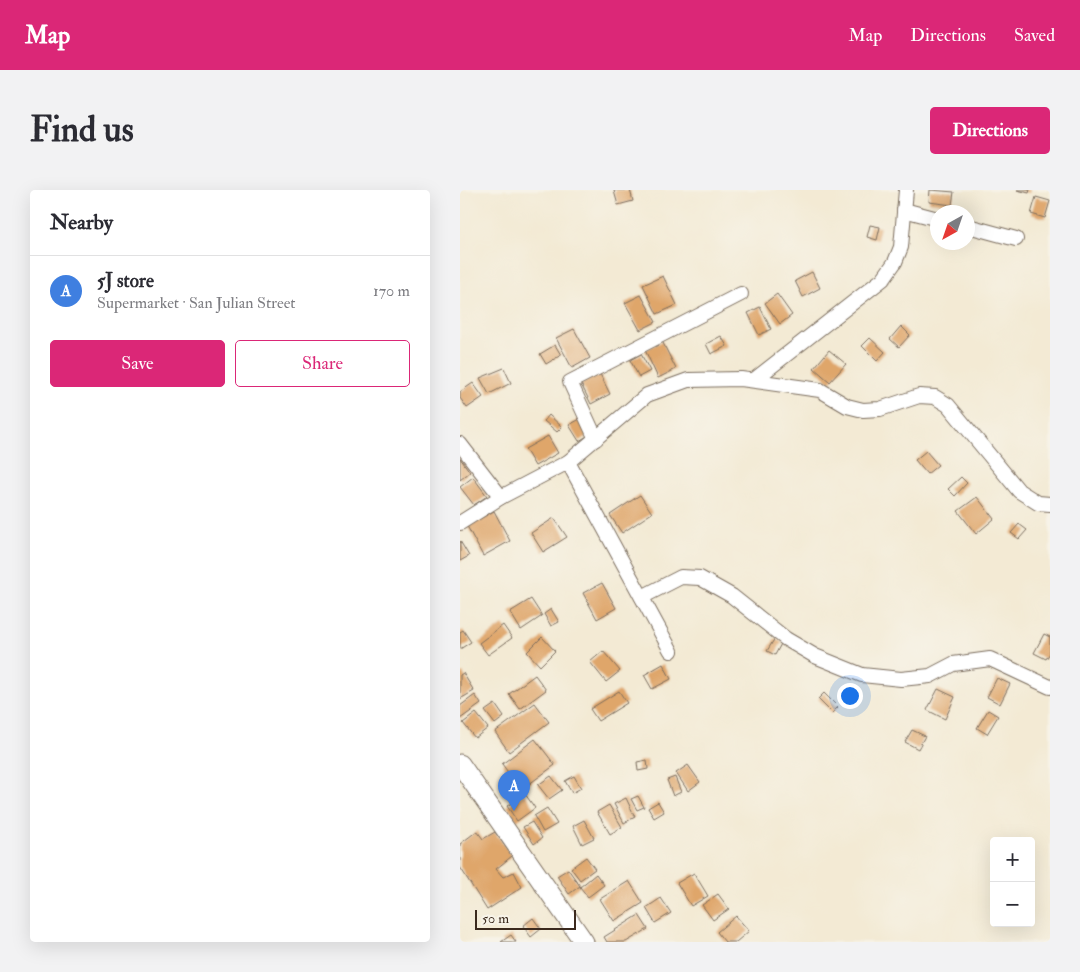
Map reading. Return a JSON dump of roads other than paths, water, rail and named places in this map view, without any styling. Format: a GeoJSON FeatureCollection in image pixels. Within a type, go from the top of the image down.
{"type":"FeatureCollection","features":[{"type":"Feature","properties":{"kind":"street"},"geometry":{"type":"LineString","coordinates":[[754,380],[883,279],[895,262],[901,247],[906,190]]}},
{"type":"Feature","properties":{"kind":"street"},"geometry":{"type":"LineString","coordinates":[[904,210],[930,217]]}},
{"type":"Feature","properties":{"kind":"street"},"geometry":{"type":"LineString","coordinates":[[975,228],[1016,239]]}},
{"type":"Feature","properties":{"kind":"street"},"geometry":{"type":"LineString","coordinates":[[596,439],[570,382],[741,294]]}},
{"type":"Feature","properties":{"kind":"street"},"geometry":{"type":"LineString","coordinates":[[460,523],[501,497],[568,462],[647,395],[688,380],[754,380],[820,390],[846,406],[863,410],[880,409],[919,396],[935,397],[948,405],[1019,491],[1038,503],[1050,504]]}},
{"type":"Feature","properties":{"kind":"street"},"geometry":{"type":"LineString","coordinates":[[460,444],[501,497]]}},
{"type":"Feature","properties":{"kind":"street"},"geometry":{"type":"LineString","coordinates":[[568,462],[671,651]]}},
{"type":"Feature","properties":{"kind":"street"},"geometry":{"type":"LineString","coordinates":[[642,597],[681,577],[700,578],[732,596],[786,639],[815,656],[862,675],[900,679],[930,676],[953,664],[990,659],[1050,687]]}},
{"type":"Feature","properties":{"kind":"street"},"geometry":{"type":"LineString","coordinates":[[460,764],[584,942]]}},
{"type":"Feature","properties":{"kind":"place","name":"5J store"},"geometry":{"type":"Point","coordinates":[514,811]}}]}
